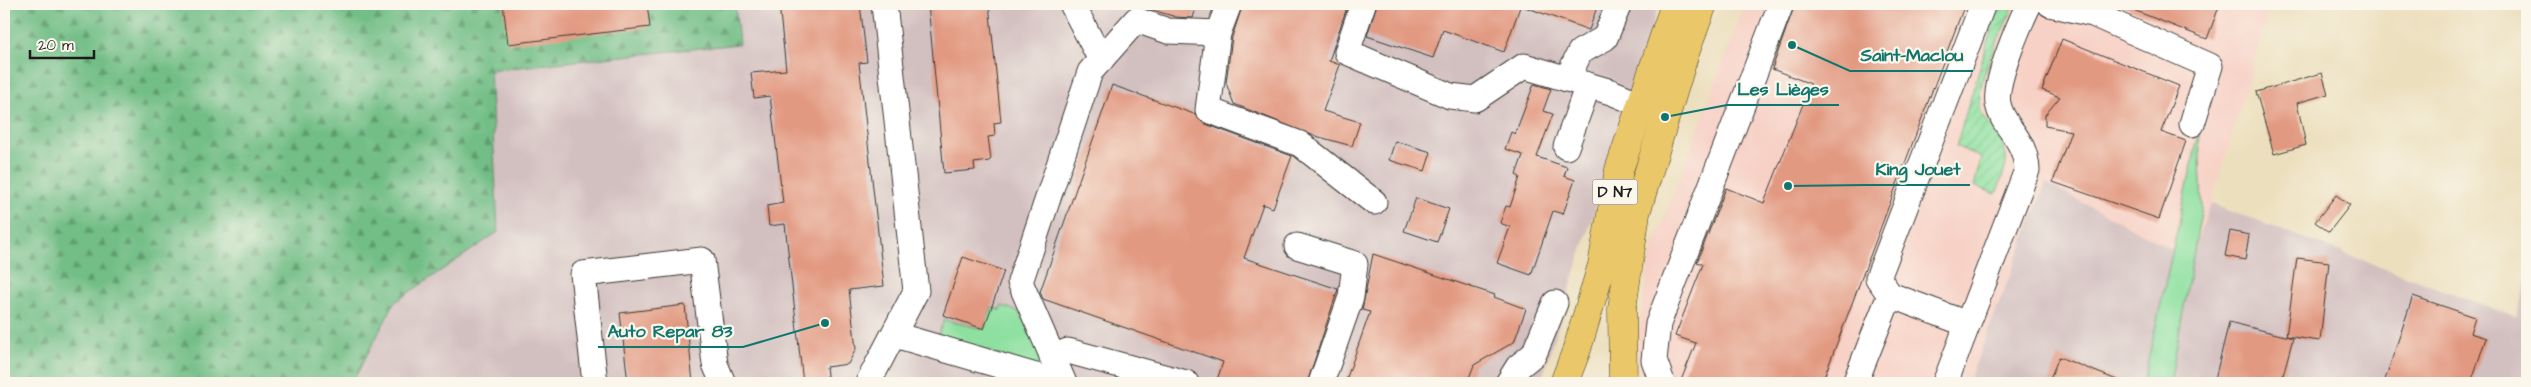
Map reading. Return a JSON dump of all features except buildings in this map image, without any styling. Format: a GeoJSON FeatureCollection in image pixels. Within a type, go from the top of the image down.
{"type":"FeatureCollection","features":[{"type":"Feature","properties":{"kind":"main road","name":"D N7"},"geometry":{"type":"LineString","coordinates":[[1564,383],[1577,349],[1602,265],[1619,170],[1675,4]]}},
{"type":"Feature","properties":{"kind":"main road","name":"D N7"},"geometry":{"type":"LineString","coordinates":[[1622,383],[1622,309],[1636,213],[1702,4]]}},
{"type":"Feature","properties":{"kind":"street"},"geometry":{"type":"LineString","coordinates":[[868,383],[895,336],[916,291],[884,4]]}},
{"type":"Feature","properties":{"kind":"street"},"geometry":{"type":"LineString","coordinates":[[1072,4],[1101,60]]}},
{"type":"Feature","properties":{"kind":"street"},"geometry":{"type":"LineString","coordinates":[[1229,4],[1218,33],[1208,110],[1300,144],[1374,202]]}},
{"type":"Feature","properties":{"kind":"street"},"geometry":{"type":"LineString","coordinates":[[1363,4],[1346,52],[1450,96],[1474,99],[1524,66],[1640,104]]}},
{"type":"Feature","properties":{"kind":"street"},"geometry":{"type":"LineString","coordinates":[[1566,147],[1580,52],[1606,38],[1619,4]]}},
{"type":"Feature","properties":{"kind":"street"},"geometry":{"type":"LineString","coordinates":[[1662,382],[1654,360],[1658,324],[1780,4]]}},
{"type":"Feature","properties":{"kind":"street"},"geometry":{"type":"LineString","coordinates":[[1968,324],[1890,295],[1878,278],[1983,4]]}},
{"type":"Feature","properties":{"kind":"street"},"geometry":{"type":"LineString","coordinates":[[1945,383],[2027,170],[2026,155],[2021,143],[2006,121],[1998,104],[1998,86],[2028,4]]}},
{"type":"Feature","properties":{"kind":"street"},"geometry":{"type":"LineString","coordinates":[[2050,4],[2093,14],[2210,66],[2192,124]]}},
{"type":"Feature","properties":{"kind":"street"},"geometry":{"type":"LineString","coordinates":[[1047,375],[1020,282],[1090,72],[1136,20],[1168,31],[1218,33]]}},
{"type":"Feature","properties":{"kind":"street"},"geometry":{"type":"LineString","coordinates":[[1296,246],[1356,264],[1351,297],[1321,383]]}},
{"type":"Feature","properties":{"kind":"street"},"geometry":{"type":"LineString","coordinates":[[595,383],[583,274],[702,260],[715,364],[723,383]]}},
{"type":"Feature","properties":{"kind":"street"},"geometry":{"type":"LineString","coordinates":[[1855,383],[1890,295]]}},
{"type":"Feature","properties":{"kind":"street"},"geometry":{"type":"LineString","coordinates":[[1508,383],[1518,367],[1534,354],[1554,303]]}},
{"type":"Feature","properties":{"kind":"street"},"geometry":{"type":"LineString","coordinates":[[895,336],[1047,375],[1064,383]]}},
{"type":"Feature","properties":{"kind":"street"},"geometry":{"type":"LineString","coordinates":[[1047,375],[1068,351],[1186,383]]}},
{"type":"Feature","properties":{"kind":"shaded area"},"geometry":{"type":"Polygon","coordinates":[[[735,4],[1659,4],[1542,378],[1538,383],[352,383],[395,302],[498,232],[490,70],[738,44],[735,4]]]}},
{"type":"Feature","properties":{"kind":"shaded area"},"geometry":{"type":"Polygon","coordinates":[[[1745,4],[2271,4],[2211,204],[2190,260],[2046,183],[1968,383],[1640,383],[1636,351],[1649,259],[1745,4]]]}},
{"type":"Feature","properties":{"kind":"shaded area"},"geometry":{"type":"Polygon","coordinates":[[[2046,183],[2190,259],[2211,204],[2516,317],[2527,280],[2527,383],[1968,383],[2046,183]]]}},
{"type":"Feature","properties":{"kind":"green space"},"geometry":{"type":"Polygon","coordinates":[[[4,4],[735,4],[739,44],[490,70],[498,232],[395,302],[352,383],[4,383],[4,4]]]}},
{"type":"Feature","properties":{"kind":"green space"},"geometry":{"type":"Polygon","coordinates":[[[1999,4],[2005,4],[2013,8],[1990,58],[1981,86],[1980,99],[1981,111],[1999,137],[2006,153],[2006,166],[1996,194],[1974,186],[1981,158],[1956,146],[1999,4]]]}},
{"type":"Feature","properties":{"kind":"green space"},"geometry":{"type":"Polygon","coordinates":[[[2199,133],[2202,207],[2170,383],[2143,383],[2199,133]]]}},
{"type":"Feature","properties":{"kind":"green space"},"geometry":{"type":"Polygon","coordinates":[[[1002,306],[1019,312],[1048,365],[1045,370],[938,335],[944,320],[984,329],[992,307],[1000,310],[1002,306]]]}},
{"type":"Feature","properties":{"kind":"place","name":"Saint-Maclou"},"geometry":{"type":"Point","coordinates":[1792,45]}},
{"type":"Feature","properties":{"kind":"place","name":"Les Lièges"},"geometry":{"type":"Point","coordinates":[1665,117]}},
{"type":"Feature","properties":{"kind":"place","name":"King Jouet"},"geometry":{"type":"Point","coordinates":[1788,186]}},
{"type":"Feature","properties":{"kind":"place","name":"Auto Repar 83"},"geometry":{"type":"Point","coordinates":[825,323]}}]}
